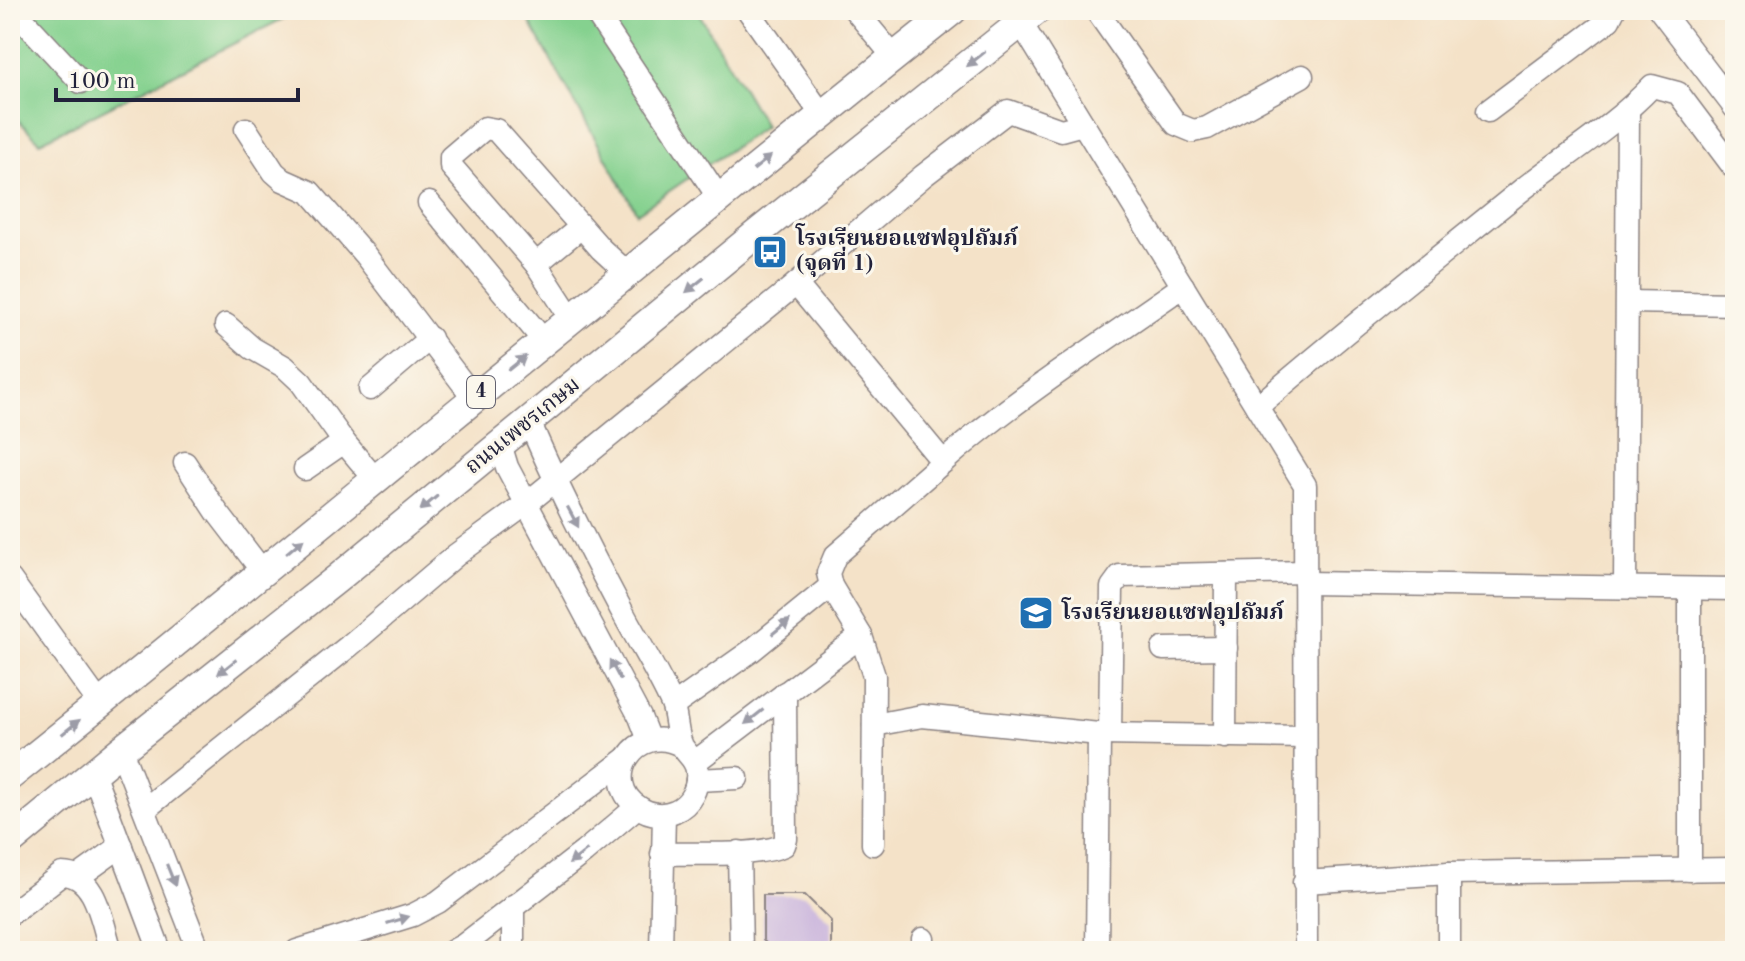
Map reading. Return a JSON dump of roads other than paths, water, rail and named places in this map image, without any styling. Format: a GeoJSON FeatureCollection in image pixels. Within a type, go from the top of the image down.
{"type":"FeatureCollection","features":[{"type":"Feature","properties":{"kind":"main road","name":"4"},"geometry":{"type":"LineString","coordinates":[[10,776],[626,272],[953,10]]}},
{"type":"Feature","properties":{"kind":"main road","name":"ถนนเพชรเกษม"},"geometry":{"type":"LineString","coordinates":[[10,842],[338,578],[755,235],[1029,16]]}},
{"type":"Feature","properties":{"kind":"street"},"geometry":{"type":"LineString","coordinates":[[14,10],[81,82]]}},
{"type":"Feature","properties":{"kind":"street"},"geometry":{"type":"LineString","coordinates":[[594,10],[719,198]]}},
{"type":"Feature","properties":{"kind":"street"},"geometry":{"type":"LineString","coordinates":[[748,10],[822,115]]}},
{"type":"Feature","properties":{"kind":"street"},"geometry":{"type":"LineString","coordinates":[[855,10],[894,57]]}},
{"type":"Feature","properties":{"kind":"street"},"geometry":{"type":"LineString","coordinates":[[1096,10],[1176,124],[1193,131],[1207,128],[1302,76]]}},
{"type":"Feature","properties":{"kind":"street"},"geometry":{"type":"LineString","coordinates":[[1488,111],[1609,20],[1614,10]]}},
{"type":"Feature","properties":{"kind":"street"},"geometry":{"type":"LineString","coordinates":[[1660,10],[1735,108]]}},
{"type":"Feature","properties":{"kind":"street"},"geometry":{"type":"LineString","coordinates":[[1029,16],[1083,124],[1305,485],[1306,951]]}},
{"type":"Feature","properties":{"kind":"street"},"geometry":{"type":"LineString","coordinates":[[1257,407],[1348,329],[1549,168],[1628,112],[1652,86],[1678,93],[1735,169]]}},
{"type":"Feature","properties":{"kind":"street"},"geometry":{"type":"LineString","coordinates":[[78,877],[456,555],[526,504],[923,176],[1008,111],[1061,130],[1083,124]]}},
{"type":"Feature","properties":{"kind":"street"},"geometry":{"type":"LineString","coordinates":[[1625,587],[1628,112]]}},
{"type":"Feature","properties":{"kind":"street"},"geometry":{"type":"LineString","coordinates":[[571,318],[536,264],[451,166],[451,157],[485,128],[496,130],[581,227],[626,272]]}},
{"type":"Feature","properties":{"kind":"street"},"geometry":{"type":"LineString","coordinates":[[246,129],[274,172],[283,180],[310,192],[365,255],[474,398]]}},
{"type":"Feature","properties":{"kind":"street"},"geometry":{"type":"LineString","coordinates":[[429,203],[544,341]]}},
{"type":"Feature","properties":{"kind":"street"},"geometry":{"type":"LineString","coordinates":[[536,264],[581,227]]}},
{"type":"Feature","properties":{"kind":"street"},"geometry":{"type":"LineString","coordinates":[[796,284],[943,462]]}},
{"type":"Feature","properties":{"kind":"street"},"geometry":{"type":"LineString","coordinates":[[873,844],[874,676],[861,636],[831,586],[828,573],[835,556],[972,437],[1183,286]]}},
{"type":"Feature","properties":{"kind":"street"},"geometry":{"type":"LineString","coordinates":[[1628,302],[1735,304]]}},
{"type":"Feature","properties":{"kind":"street"},"geometry":{"type":"LineString","coordinates":[[226,325],[252,348],[285,367],[301,382],[375,479]]}},
{"type":"Feature","properties":{"kind":"street"},"geometry":{"type":"LineString","coordinates":[[370,389],[430,338]]}},
{"type":"Feature","properties":{"kind":"street"},"geometry":{"type":"LineString","coordinates":[[529,421],[554,480],[673,706],[692,763],[695,790],[683,807],[664,814],[650,813],[637,807],[626,793],[622,776],[626,759]]}},
{"type":"Feature","properties":{"kind":"street"},"geometry":{"type":"LineString","coordinates":[[305,469],[344,442]]}},
{"type":"Feature","properties":{"kind":"street"},"geometry":{"type":"LineString","coordinates":[[500,444],[507,467],[640,717],[649,740]]}},
{"type":"Feature","properties":{"kind":"street"},"geometry":{"type":"LineString","coordinates":[[185,463],[217,512],[263,572]]}},
{"type":"Feature","properties":{"kind":"street"},"geometry":{"type":"LineString","coordinates":[[1225,737],[1226,574]]}},
{"type":"Feature","properties":{"kind":"street"},"geometry":{"type":"LineString","coordinates":[[1097,951],[1112,587],[1120,576],[1226,574],[1735,589]]}},
{"type":"Feature","properties":{"kind":"street"},"geometry":{"type":"LineString","coordinates":[[10,579],[100,704]]}},
{"type":"Feature","properties":{"kind":"street"},"geometry":{"type":"LineString","coordinates":[[673,706],[751,651],[831,586]]}},
{"type":"Feature","properties":{"kind":"street"},"geometry":{"type":"LineString","coordinates":[[1690,589],[1690,870]]}},
{"type":"Feature","properties":{"kind":"street"},"geometry":{"type":"LineString","coordinates":[[692,763],[861,636]]}},
{"type":"Feature","properties":{"kind":"street"},"geometry":{"type":"LineString","coordinates":[[1163,649],[1226,648]]}},
{"type":"Feature","properties":{"kind":"street"},"geometry":{"type":"LineString","coordinates":[[662,854],[739,852],[784,845],[785,693]]}},
{"type":"Feature","properties":{"kind":"street"},"geometry":{"type":"LineString","coordinates":[[874,725],[922,716],[1104,734],[1304,737]]}},
{"type":"Feature","properties":{"kind":"street"},"geometry":{"type":"LineString","coordinates":[[297,951],[413,915],[438,902],[649,740],[666,739],[692,763],[737,778]]}},
{"type":"Feature","properties":{"kind":"street"},"geometry":{"type":"LineString","coordinates":[[121,750],[199,951]]}},
{"type":"Feature","properties":{"kind":"street"},"geometry":{"type":"LineString","coordinates":[[94,775],[160,951]]}},
{"type":"Feature","properties":{"kind":"street"},"geometry":{"type":"LineString","coordinates":[[453,951],[584,852],[637,807]]}},
{"type":"Feature","properties":{"kind":"street"},"geometry":{"type":"LineString","coordinates":[[661,951],[664,814]]}},
{"type":"Feature","properties":{"kind":"street"},"geometry":{"type":"LineString","coordinates":[[739,852],[741,951]]}},
{"type":"Feature","properties":{"kind":"street"},"geometry":{"type":"LineString","coordinates":[[1304,882],[1449,873],[1735,869]]}},
{"type":"Feature","properties":{"kind":"street"},"geometry":{"type":"LineString","coordinates":[[1449,873],[1449,951]]}},
{"type":"Feature","properties":{"kind":"street"},"geometry":{"type":"LineString","coordinates":[[10,914],[62,874],[73,874],[89,885],[111,951]]}},
{"type":"Feature","properties":{"kind":"street"},"geometry":{"type":"LineString","coordinates":[[513,906],[513,951]]}},
{"type":"Feature","properties":{"kind":"place","name":"โรงเรียนยอแซฟอุปถัมภ์ (จุดที่ 1)"},"geometry":{"type":"Point","coordinates":[770,252]}},
{"type":"Feature","properties":{"kind":"place","name":"โรงเรียนยอแซฟอุปถัมภ์"},"geometry":{"type":"Point","coordinates":[1036,613]}}]}
